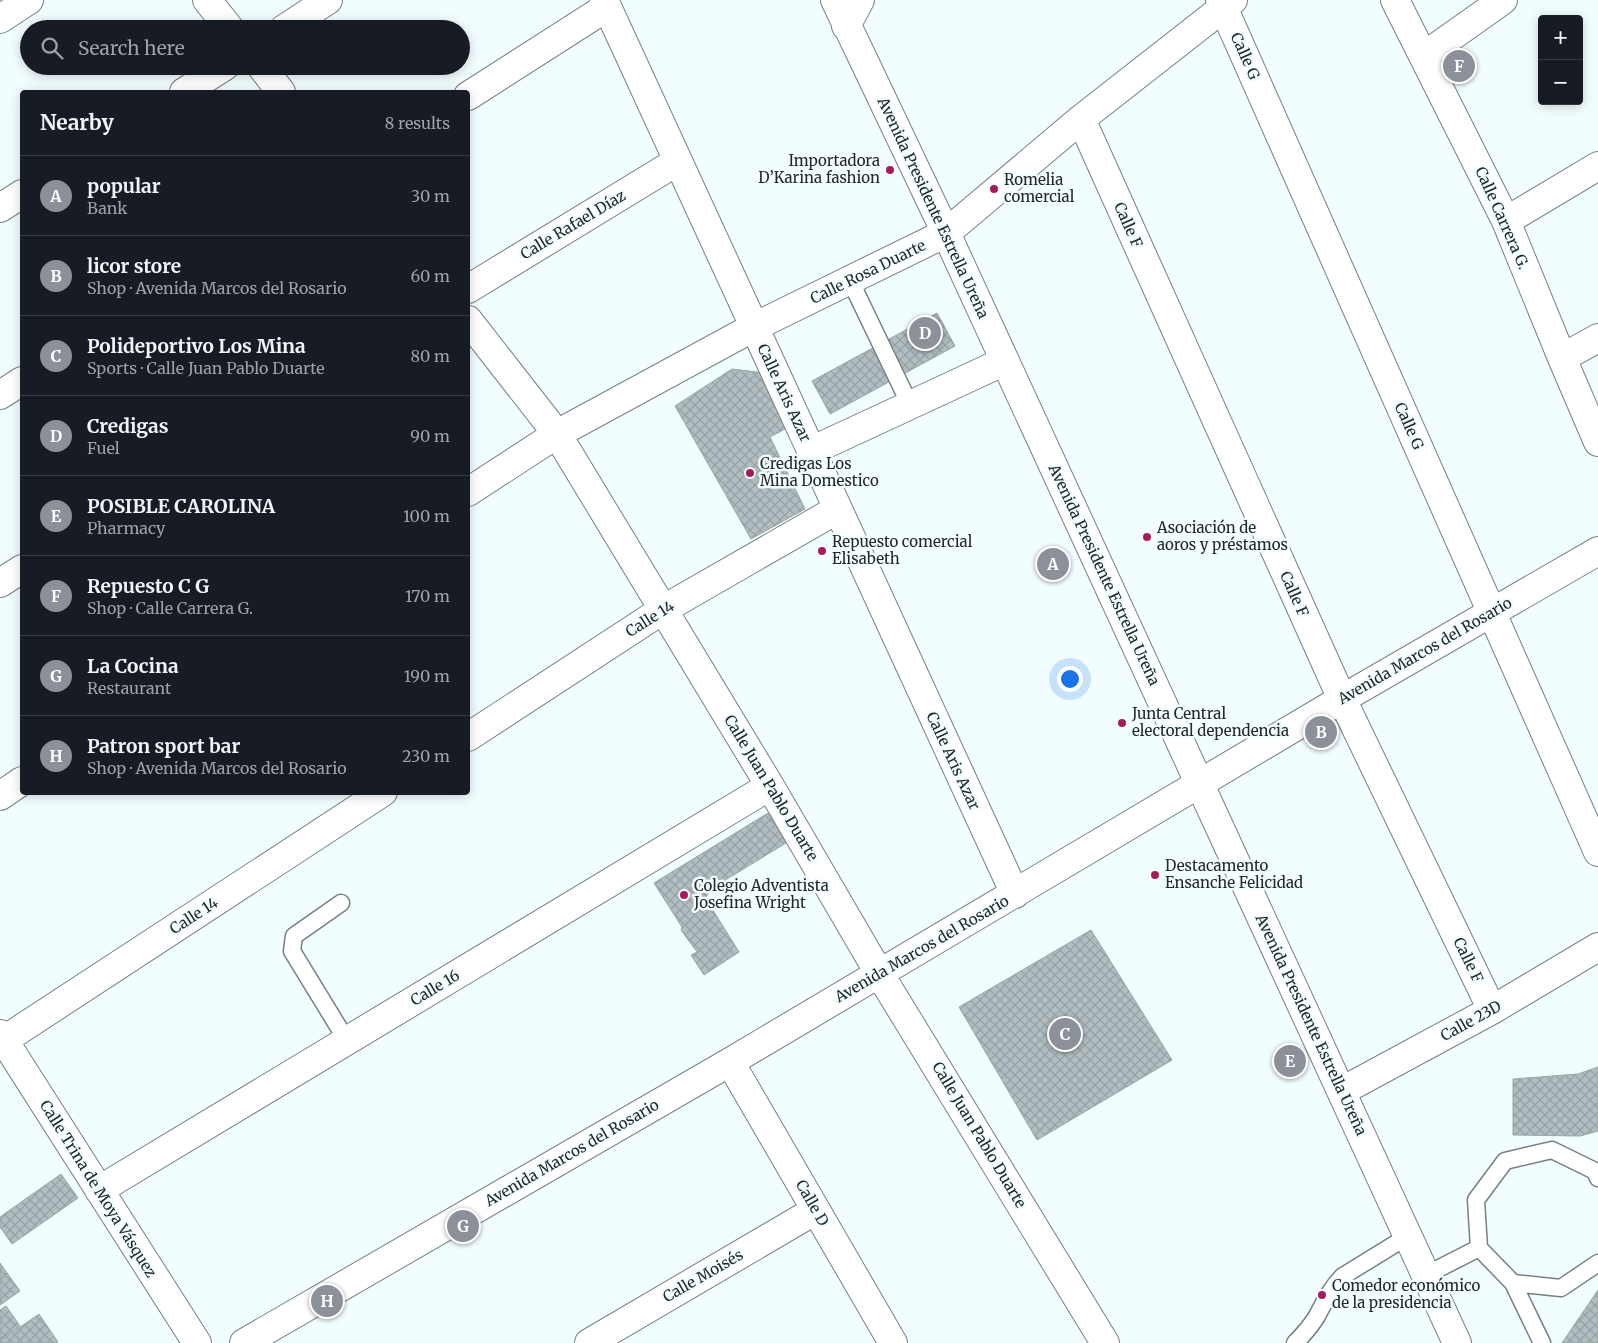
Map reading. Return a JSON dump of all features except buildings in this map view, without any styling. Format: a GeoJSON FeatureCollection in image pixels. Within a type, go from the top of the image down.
{"type":"FeatureCollection","features":[{"type":"Feature","properties":{"kind":"street"},"geometry":{"type":"LineString","coordinates":[[0,19],[29,0]]}},
{"type":"Feature","properties":{"kind":"street"},"geometry":{"type":"LineString","coordinates":[[207,0],[223,20]]}},
{"type":"Feature","properties":{"kind":"street"},"geometry":{"type":"LineString","coordinates":[[298,20],[328,0]]}},
{"type":"Feature","properties":{"kind":"street","name":"Avenida Presidente Estrella Ureña"},"geometry":{"type":"LineString","coordinates":[[835,0],[946,233],[1457,1343]]}},
{"type":"Feature","properties":{"kind":"street"},"geometry":{"type":"LineString","coordinates":[[846,26],[860,0]]}},
{"type":"Feature","properties":{"kind":"street","name":"Calle Carrera G."},"geometry":{"type":"LineString","coordinates":[[1395,0],[1506,221],[1598,442]]}},
{"type":"Feature","properties":{"kind":"street"},"geometry":{"type":"LineString","coordinates":[[1424,56],[1503,0]]}},
{"type":"Feature","properties":{"kind":"street","name":"Calle Rosa Duarte"},"geometry":{"type":"LineString","coordinates":[[470,491],[557,434],[754,327],[946,233],[1081,120],[1226,3]]}},
{"type":"Feature","properties":{"kind":"street","name":"Calle G"},"geometry":{"type":"LineString","coordinates":[[1226,3],[1598,852]]}},
{"type":"Feature","properties":{"kind":"street"},"geometry":{"type":"LineString","coordinates":[[470,95],[606,4]]}},
{"type":"Feature","properties":{"kind":"street","name":"Calle Aris Azar"},"geometry":{"type":"LineString","coordinates":[[606,4],[1015,894]]}},
{"type":"Feature","properties":{"kind":"street"},"geometry":{"type":"LineString","coordinates":[[187,90],[211,75]]}},
{"type":"Feature","properties":{"kind":"street"},"geometry":{"type":"LineString","coordinates":[[267,75],[279,90]]}},
{"type":"Feature","properties":{"kind":"street","name":"Calle F"},"geometry":{"type":"LineString","coordinates":[[1081,120],[1342,699],[1492,1010]]}},
{"type":"Feature","properties":{"kind":"street","name":"Calle Rafael Díaz"},"geometry":{"type":"LineString","coordinates":[[470,288],[678,161]]}},
{"type":"Feature","properties":{"kind":"street"},"geometry":{"type":"LineString","coordinates":[[1506,221],[1598,166]]}},
{"type":"Feature","properties":{"kind":"street"},"geometry":{"type":"LineString","coordinates":[[0,208],[20,195]]}},
{"type":"Feature","properties":{"kind":"street","name":"Calle Juan Pablo Duarte"},"geometry":{"type":"LineString","coordinates":[[470,323],[557,434],[770,786],[879,972],[1105,1343]]}},
{"type":"Feature","properties":{"kind":"street"},"geometry":{"type":"LineString","coordinates":[[1562,358],[1598,338]]}},
{"type":"Feature","properties":{"kind":"street"},"geometry":{"type":"LineString","coordinates":[[811,452],[1005,361]]}},
{"type":"Feature","properties":{"kind":"street"},"geometry":{"type":"LineString","coordinates":[[0,395],[20,382]]}},
{"type":"Feature","properties":{"kind":"street","name":"Calle 14"},"geometry":{"type":"LineString","coordinates":[[470,737],[664,609],[838,509]]}},
{"type":"Feature","properties":{"kind":"street","name":"Avenida Marcos del Rosario"},"geometry":{"type":"LineString","coordinates":[[244,1343],[730,1062],[1342,699],[1598,551]]}},
{"type":"Feature","properties":{"kind":"street"},"geometry":{"type":"LineString","coordinates":[[0,583],[20,570]]}},
{"type":"Feature","properties":{"kind":"street"},"geometry":{"type":"LineString","coordinates":[[0,796],[20,782]]}},
{"type":"Feature","properties":{"kind":"street","name":"Calle 16"},"geometry":{"type":"LineString","coordinates":[[99,1190],[770,786]]}},
{"type":"Feature","properties":{"kind":"street","name":"Calle 14"},"geometry":{"type":"LineString","coordinates":[[2,1037],[378,795]]}},
{"type":"Feature","properties":{"kind":"street","name":"Calle 23D"},"geometry":{"type":"LineString","coordinates":[[1342,1091],[1492,1010],[1598,947]]}},
{"type":"Feature","properties":{"kind":"street","name":"Calle Trina de Moya Vásquez"},"geometry":{"type":"LineString","coordinates":[[2,1037],[196,1343]]}},
{"type":"Feature","properties":{"kind":"street","name":"Calle D"},"geometry":{"type":"LineString","coordinates":[[730,1062],[893,1343]]}},
{"type":"Feature","properties":{"kind":"street","name":"Calle Moisés"},"geometry":{"type":"LineString","coordinates":[[589,1343],[816,1210]]}},
{"type":"Feature","properties":{"kind":"lane"},"geometry":{"type":"LineString","coordinates":[[850,280],[910,406]]}},
{"type":"Feature","properties":{"kind":"lane"},"geometry":{"type":"LineString","coordinates":[[341,903],[294,936],[292,951],[346,1041]]}},
{"type":"Feature","properties":{"kind":"lane"},"geometry":{"type":"LineString","coordinates":[[1542,1343],[1513,1283],[1479,1248],[1476,1200],[1505,1161],[1552,1150],[1595,1171],[1598,1178]]}},
{"type":"Feature","properties":{"kind":"lane"},"geometry":{"type":"LineString","coordinates":[[1295,1343],[1306,1332],[1334,1285],[1343,1276],[1408,1236]]}},
{"type":"Feature","properties":{"kind":"lane"},"geometry":{"type":"LineString","coordinates":[[1426,1275],[1479,1248]]}},
{"type":"Feature","properties":{"kind":"lane"},"geometry":{"type":"LineString","coordinates":[[1513,1283],[1561,1288],[1598,1263]]}},
{"type":"Feature","properties":{"kind":"place","name":"Repuesto C G"},"geometry":{"type":"Point","coordinates":[1459,66]}},
{"type":"Feature","properties":{"kind":"place","name":"Importadora D’Karina fashion"},"geometry":{"type":"Point","coordinates":[890,170]}},
{"type":"Feature","properties":{"kind":"place","name":"Romelia comercial"},"geometry":{"type":"Point","coordinates":[994,189]}},
{"type":"Feature","properties":{"kind":"place","name":"Credigas"},"geometry":{"type":"Point","coordinates":[925,333]}},
{"type":"Feature","properties":{"kind":"place","name":"Credigas Los Mina Domestico"},"geometry":{"type":"Point","coordinates":[750,473]}},
{"type":"Feature","properties":{"kind":"place","name":"Asociación de aoros y préstamos"},"geometry":{"type":"Point","coordinates":[1147,537]}},
{"type":"Feature","properties":{"kind":"place","name":"Repuesto comercial Elisabeth"},"geometry":{"type":"Point","coordinates":[822,551]}},
{"type":"Feature","properties":{"kind":"place","name":"popular"},"geometry":{"type":"Point","coordinates":[1053,564]}},
{"type":"Feature","properties":{"kind":"place","name":"Junta Central electoral dependencia"},"geometry":{"type":"Point","coordinates":[1122,723]}},
{"type":"Feature","properties":{"kind":"place","name":"licor store"},"geometry":{"type":"Point","coordinates":[1321,732]}},
{"type":"Feature","properties":{"kind":"place","name":"Destacamento Ensanche Felicidad"},"geometry":{"type":"Point","coordinates":[1155,875]}},
{"type":"Feature","properties":{"kind":"place","name":"Colegio Adventista Josefina Wright"},"geometry":{"type":"Point","coordinates":[684,895]}},
{"type":"Feature","properties":{"kind":"place","name":"Polideportivo Los Mina"},"geometry":{"type":"Point","coordinates":[1065,1034]}},
{"type":"Feature","properties":{"kind":"place","name":"POSIBLE CAROLINA"},"geometry":{"type":"Point","coordinates":[1290,1061]}},
{"type":"Feature","properties":{"kind":"place","name":"La Cocina"},"geometry":{"type":"Point","coordinates":[463,1226]}},
{"type":"Feature","properties":{"kind":"place","name":"Comedor económico de la presidencia"},"geometry":{"type":"Point","coordinates":[1322,1295]}},
{"type":"Feature","properties":{"kind":"place","name":"Patron sport bar"},"geometry":{"type":"Point","coordinates":[327,1301]}}]}
